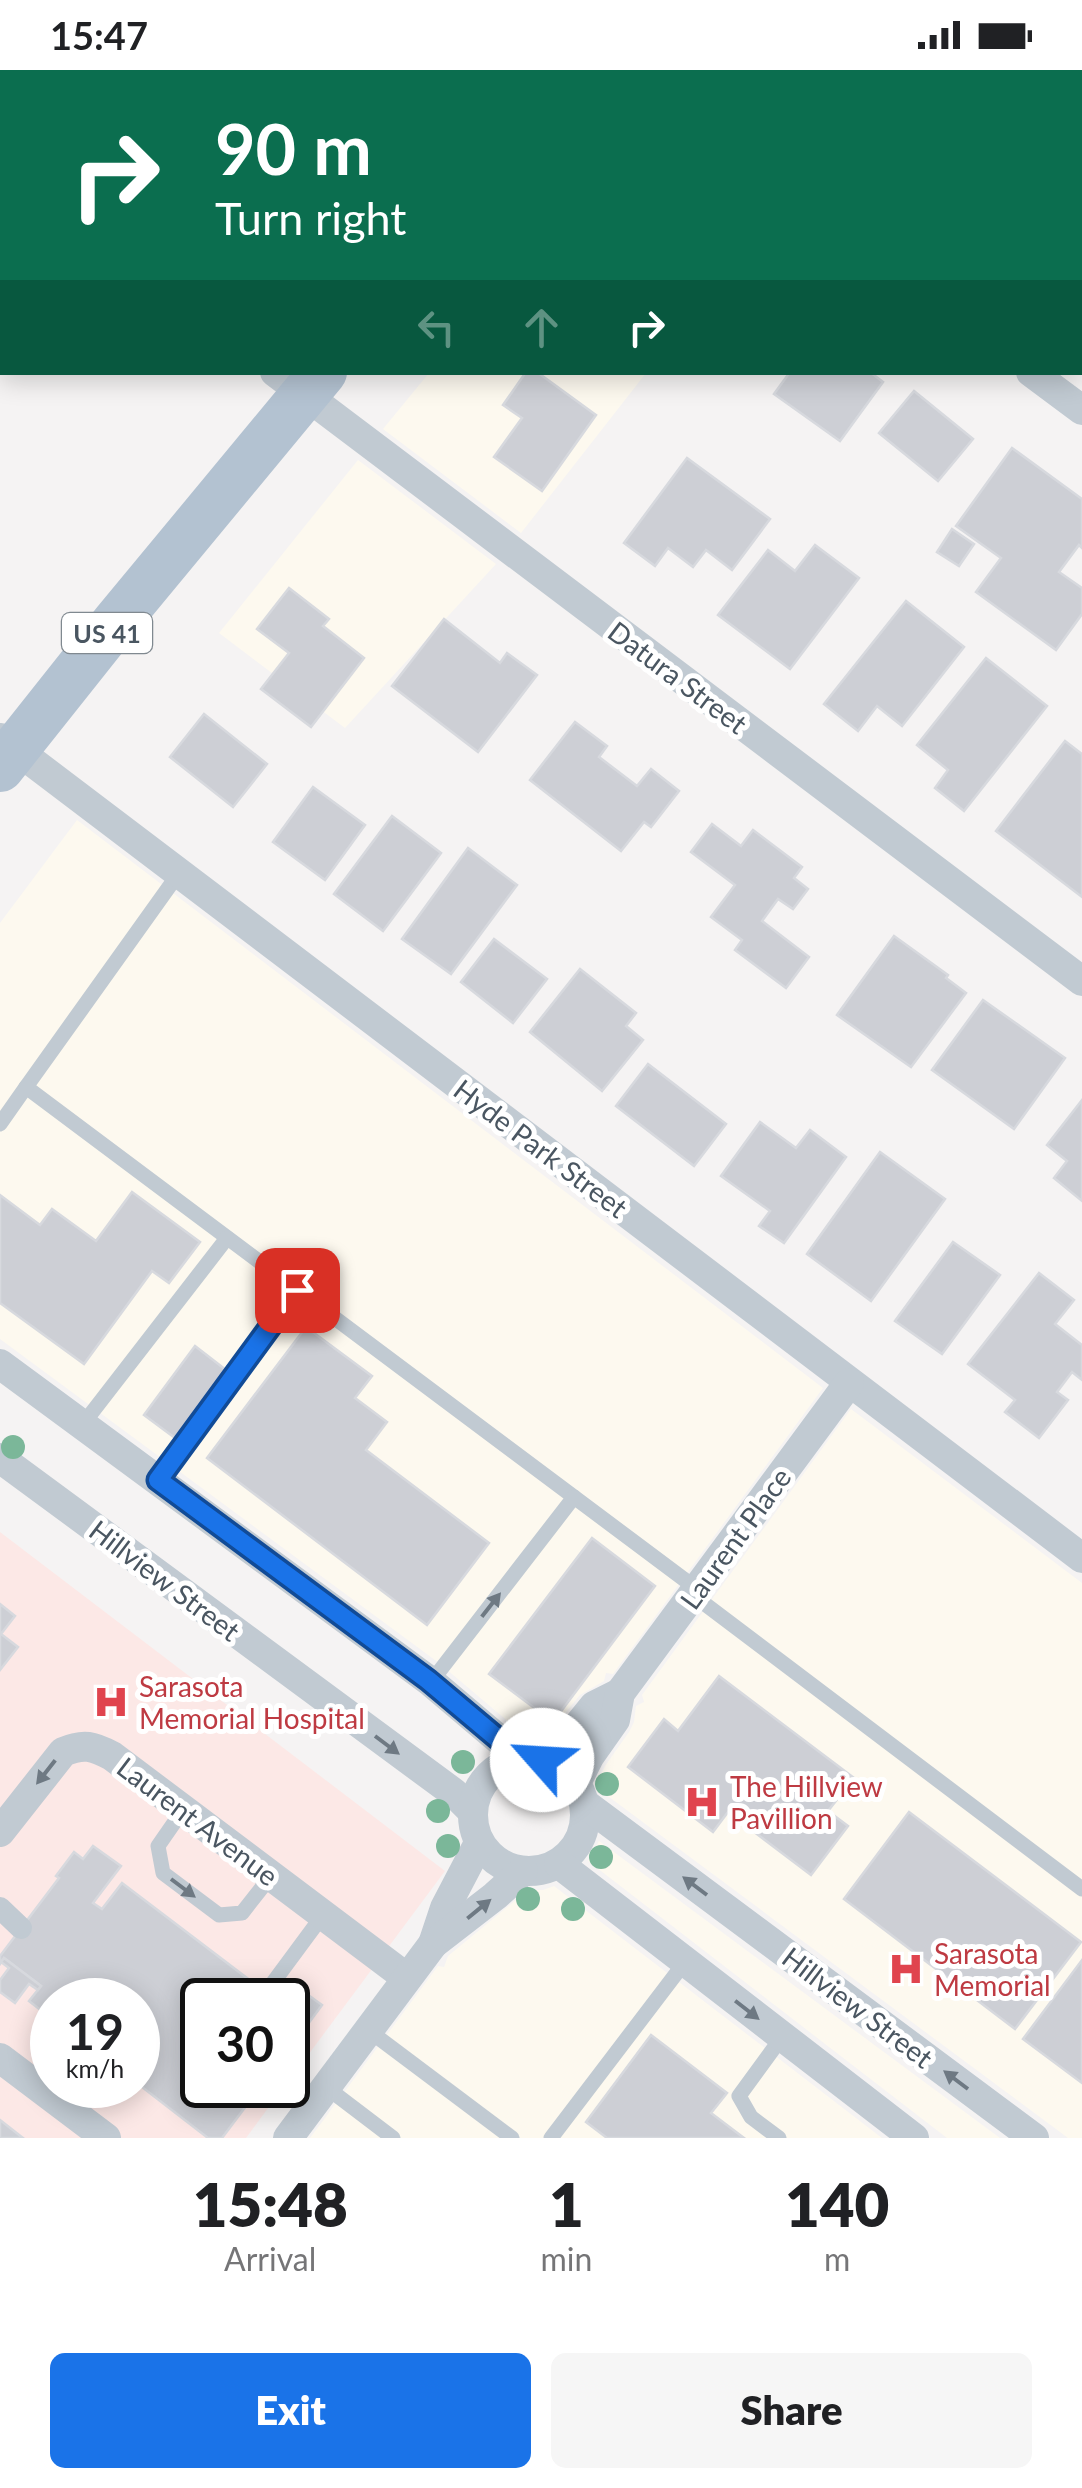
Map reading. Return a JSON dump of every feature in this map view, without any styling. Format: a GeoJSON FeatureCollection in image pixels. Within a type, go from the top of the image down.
{"type":"FeatureCollection","features":[{"type":"Feature","properties":{"kind":"main road","name":"US 41"},"geometry":{"type":"LineString","coordinates":[[5,751],[217,501],[301,380]]}},
{"type":"Feature","properties":{"kind":"street"},"geometry":{"type":"LineString","coordinates":[[1036,375],[1082,410]]}},
{"type":"Feature","properties":{"kind":"street","name":"Datura Street"},"geometry":{"type":"LineString","coordinates":[[301,380],[1082,981]]}},
{"type":"Feature","properties":{"kind":"street","name":"Hyde Park Street"},"geometry":{"type":"LineString","coordinates":[[5,751],[180,873],[1082,1558]]}},
{"type":"Feature","properties":{"kind":"street"},"geometry":{"type":"LineString","coordinates":[[0,1364],[532,1759],[560,1767],[581,1794]]}},
{"type":"Feature","properties":{"kind":"street","name":"Laurent Place"},"geometry":{"type":"LineString","coordinates":[[559,1864],[576,1848],[585,1827],[581,1794],[589,1757],[616,1720],[620,1694],[849,1382]]}},
{"type":"Feature","properties":{"kind":"street","name":"Hillview Street"},"geometry":{"type":"LineString","coordinates":[[0,1458],[454,1792],[473,1812]]}},
{"type":"Feature","properties":{"kind":"street","name":"Laurent Place"},"geometry":{"type":"LineString","coordinates":[[473,1812],[475,1796],[487,1777],[503,1764],[532,1759],[564,1743],[594,1706],[620,1694]]}},
{"type":"Feature","properties":{"kind":"street","name":"Laurent Avenue"},"geometry":{"type":"LineString","coordinates":[[0,1832],[14,1803],[63,1752],[77,1746],[95,1748],[112,1756],[407,1978]]}},
{"type":"Feature","properties":{"kind":"street","name":"Hillview Street"},"geometry":{"type":"LineString","coordinates":[[581,1794],[1034,2138]]}},
{"type":"Feature","properties":{"kind":"street"},"geometry":{"type":"LineString","coordinates":[[473,1812],[479,1842],[494,1860],[515,1870],[538,1872],[559,1864],[914,2138]]}},
{"type":"Feature","properties":{"kind":"street"},"geometry":{"type":"LineString","coordinates":[[433,1944],[445,1908],[479,1842]]}},
{"type":"Feature","properties":{"kind":"street"},"geometry":{"type":"LineString","coordinates":[[288,2138],[433,1944],[522,1871]]}},
{"type":"Feature","properties":{"kind":"street"},"geometry":{"type":"LineString","coordinates":[[0,1908],[22,1928]]}},
{"type":"Feature","properties":{"kind":"street"},"geometry":{"type":"LineString","coordinates":[[0,2058],[106,2138]]}},
{"type":"Feature","properties":{"kind":"lane"},"geometry":{"type":"LineString","coordinates":[[0,1124],[180,873]]}},
{"type":"Feature","properties":{"kind":"lane"},"geometry":{"type":"LineString","coordinates":[[26,1088],[574,1497],[1082,1889]]}},
{"type":"Feature","properties":{"kind":"lane"},"geometry":{"type":"LineString","coordinates":[[83,1424],[228,1238]]}},
{"type":"Feature","properties":{"kind":"lane"},"geometry":{"type":"LineString","coordinates":[[158,1480],[297,1290]]}},
{"type":"Feature","properties":{"kind":"lane"},"geometry":{"type":"LineString","coordinates":[[431,1682],[574,1497]]}},
{"type":"Feature","properties":{"kind":"lane"},"geometry":{"type":"LineString","coordinates":[[183,1810],[158,1846],[163,1873],[219,1914],[242,1913],[271,1876]]}},
{"type":"Feature","properties":{"kind":"lane"},"geometry":{"type":"LineString","coordinates":[[277,1978],[324,1916]]}},
{"type":"Feature","properties":{"kind":"lane"},"geometry":{"type":"LineString","coordinates":[[551,2138],[684,1962]]}},
{"type":"Feature","properties":{"kind":"lane"},"geometry":{"type":"LineString","coordinates":[[368,2030],[512,2138]]}},
{"type":"Feature","properties":{"kind":"lane"},"geometry":{"type":"LineString","coordinates":[[778,2138],[750,2117],[739,2096],[782,2037]]}},
{"type":"Feature","properties":{"kind":"lane"},"geometry":{"type":"LineString","coordinates":[[326,2088],[392,2138]]}},
{"type":"Feature","properties":{"kind":"shaded area"},"geometry":{"type":"Polygon","coordinates":[[[427,375],[644,375],[521,533],[383,429],[427,375]]]}},
{"type":"Feature","properties":{"kind":"shaded area"},"geometry":{"type":"Polygon","coordinates":[[[358,460],[496,564],[345,728],[219,633],[358,460]]]}},
{"type":"Feature","properties":{"kind":"shaded area"},"geometry":{"type":"Polygon","coordinates":[[[77,820],[823,1388],[613,1674],[606,1673],[604,1681],[580,1695],[552,1729],[537,1740],[530,1740],[439,1663],[0,1339],[0,923],[77,820]]]}},
{"type":"Feature","properties":{"kind":"shaded area"},"geometry":{"type":"Polygon","coordinates":[[[851,1409],[1082,1583],[1082,2138],[1068,2138],[601,1791],[597,1782],[629,1732],[636,1706],[644,1702],[642,1695],[851,1409]]]}},
{"type":"Feature","properties":{"kind":"shaded area","name":"Sarasota Memorial Hospital"},"geometry":{"type":"Polygon","coordinates":[[[0,1532],[445,1871],[310,2052],[310,1978],[180,1978],[180,2108],[268,2108],[246,2138],[0,2138],[0,1532]]]}},
{"type":"Feature","properties":{"kind":"shaded area"},"geometry":{"type":"Polygon","coordinates":[[[599,1841],[1000,2138],[947,2138],[588,1861],[599,1841]]]}},
{"type":"Feature","properties":{"kind":"shaded area"},"geometry":{"type":"Polygon","coordinates":[[[554,1886],[882,2138],[310,2138],[438,1966],[444,1967],[448,1956],[528,1890],[554,1886]]]}},
{"type":"Feature","properties":{"kind":"building"},"geometry":{"type":"Polygon","coordinates":[[[524,375],[541,375],[596,415],[542,491],[494,457],[522,418],[503,405],[524,375]]]}},
{"type":"Feature","properties":{"kind":"building"},"geometry":{"type":"Polygon","coordinates":[[[788,375],[874,375],[883,382],[840,441],[774,394],[788,375]]]}},
{"type":"Feature","properties":{"kind":"building"},"geometry":{"type":"Polygon","coordinates":[[[914,391],[973,439],[938,481],[879,433],[914,391]]]}},
{"type":"Feature","properties":{"kind":"building"},"geometry":{"type":"Polygon","coordinates":[[[1012,448],[1082,499],[1082,548],[1079,545],[1059,572],[1082,588],[1082,614],[1056,650],[976,592],[1001,558],[956,526],[1012,448]]]}},
{"type":"Feature","properties":{"kind":"building"},"geometry":{"type":"Polygon","coordinates":[[[687,458],[770,519],[732,570],[706,550],[693,567],[668,548],[655,566],[624,543],[687,458]]]}},
{"type":"Feature","properties":{"kind":"building"},"geometry":{"type":"Polygon","coordinates":[[[952,529],[974,544],[959,566],[937,552],[952,529]]]}},
{"type":"Feature","properties":{"kind":"building"},"geometry":{"type":"Polygon","coordinates":[[[815,545],[859,578],[790,669],[718,615],[768,550],[795,571],[815,545]]]}},
{"type":"Feature","properties":{"kind":"building"},"geometry":{"type":"Polygon","coordinates":[[[289,588],[329,619],[323,626],[364,658],[311,727],[261,689],[289,653],[257,629],[289,588]]]}},
{"type":"Feature","properties":{"kind":"building"},"geometry":{"type":"Polygon","coordinates":[[[906,601],[964,647],[902,726],[877,706],[858,731],[824,704],[906,601]]]}},
{"type":"Feature","properties":{"kind":"building"},"geometry":{"type":"Polygon","coordinates":[[[444,619],[500,663],[507,653],[537,675],[478,752],[392,686],[444,619]]]}},
{"type":"Feature","properties":{"kind":"building"},"geometry":{"type":"Polygon","coordinates":[[[986,658],[1047,706],[964,811],[935,788],[948,770],[917,745],[986,658]]]}},
{"type":"Feature","properties":{"kind":"building"},"geometry":{"type":"Polygon","coordinates":[[[204,714],[267,764],[233,807],[170,757],[204,714]]]}},
{"type":"Feature","properties":{"kind":"building"},"geometry":{"type":"Polygon","coordinates":[[[575,722],[607,746],[599,757],[637,786],[651,769],[679,791],[651,827],[644,822],[621,851],[530,780],[575,722]]]}},
{"type":"Feature","properties":{"kind":"building"},"geometry":{"type":"Polygon","coordinates":[[[1065,741],[1082,754],[1082,897],[996,831],[1065,741]]]}},
{"type":"Feature","properties":{"kind":"building"},"geometry":{"type":"Polygon","coordinates":[[[313,787],[365,825],[325,880],[273,842],[313,787]]]}},
{"type":"Feature","properties":{"kind":"building"},"geometry":{"type":"Polygon","coordinates":[[[392,816],[441,853],[383,931],[334,894],[392,816]]]}},
{"type":"Feature","properties":{"kind":"building"},"geometry":{"type":"Polygon","coordinates":[[[712,824],[741,846],[753,830],[802,867],[794,878],[808,889],[793,909],[778,899],[762,921],[809,957],[786,988],[735,950],[742,940],[711,917],[735,885],[691,852],[712,824]]]}},
{"type":"Feature","properties":{"kind":"building"},"geometry":{"type":"Polygon","coordinates":[[[468,848],[517,885],[451,974],[402,939],[468,848]]]}},
{"type":"Feature","properties":{"kind":"building"},"geometry":{"type":"Polygon","coordinates":[[[894,936],[966,993],[911,1067],[837,1015],[894,936]]]}},
{"type":"Feature","properties":{"kind":"building"},"geometry":{"type":"Polygon","coordinates":[[[494,939],[547,979],[513,1023],[461,982],[494,939]]]}},
{"type":"Feature","properties":{"kind":"building"},"geometry":{"type":"Polygon","coordinates":[[[580,969],[636,1013],[626,1026],[643,1040],[602,1091],[530,1032],[580,969]]]}},
{"type":"Feature","properties":{"kind":"building"},"geometry":{"type":"Polygon","coordinates":[[[983,1000],[1065,1058],[1014,1129],[932,1070],[983,1000]]]}},
{"type":"Feature","properties":{"kind":"building"},"geometry":{"type":"Polygon","coordinates":[[[648,1064],[726,1124],[694,1166],[616,1106],[648,1064]]]}},
{"type":"Feature","properties":{"kind":"building"},"geometry":{"type":"Polygon","coordinates":[[[1082,1100],[1082,1201],[1054,1178],[1067,1161],[1047,1145],[1082,1100]]]}},
{"type":"Feature","properties":{"kind":"building"},"geometry":{"type":"Polygon","coordinates":[[[760,1122],[796,1148],[810,1130],[846,1157],[784,1243],[759,1226],[770,1211],[721,1176],[760,1122]]]}},
{"type":"Feature","properties":{"kind":"building"},"geometry":{"type":"Polygon","coordinates":[[[880,1152],[945,1199],[871,1301],[807,1254],[880,1152]]]}},
{"type":"Feature","properties":{"kind":"building"},"geometry":{"type":"Polygon","coordinates":[[[132,1192],[200,1242],[169,1283],[152,1271],[84,1364],[0,1303],[0,1195],[40,1225],[52,1209],[96,1241],[132,1192]]]}},
{"type":"Feature","properties":{"kind":"building"},"geometry":{"type":"Polygon","coordinates":[[[953,1242],[1000,1275],[942,1354],[895,1321],[953,1242]]]}},
{"type":"Feature","properties":{"kind":"building"},"geometry":{"type":"Polygon","coordinates":[[[1039,1273],[1074,1300],[1055,1324],[1082,1345],[1082,1380],[1072,1372],[1057,1392],[1068,1400],[1039,1438],[1005,1412],[1015,1400],[968,1364],[1039,1273]]]}},
{"type":"Feature","properties":{"kind":"building"},"geometry":{"type":"Polygon","coordinates":[[[306,1327],[372,1376],[355,1398],[387,1422],[366,1450],[489,1543],[427,1625],[207,1458],[306,1327]]]}},
{"type":"Feature","properties":{"kind":"building"},"geometry":{"type":"Polygon","coordinates":[[[195,1346],[226,1370],[175,1438],[144,1415],[195,1346]]]}},
{"type":"Feature","properties":{"kind":"building"},"geometry":{"type":"Polygon","coordinates":[[[592,1538],[655,1586],[553,1722],[489,1674],[592,1538]]]}},
{"type":"Feature","properties":{"kind":"building"},"geometry":{"type":"Polygon","coordinates":[[[0,1604],[15,1616],[1,1634],[18,1647],[0,1670],[0,1604]]]}},
{"type":"Feature","properties":{"kind":"building"},"geometry":{"type":"Polygon","coordinates":[[[719,1676],[854,1778],[828,1811],[848,1826],[811,1875],[728,1812],[713,1832],[628,1767],[664,1719],[678,1731],[719,1676]]]}},
{"type":"Feature","properties":{"kind":"building"},"geometry":{"type":"Polygon","coordinates":[[[909,1812],[1081,1942],[1015,2029],[844,1899],[909,1812]]]}},
{"type":"Feature","properties":{"kind":"building"},"geometry":{"type":"Polygon","coordinates":[[[93,1846],[121,1866],[93,1903],[102,1909],[122,1883],[247,1978],[180,1978],[180,2108],[245,2108],[222,2138],[208,2138],[160,2101],[160,1978],[30,1978],[4,1958],[0,1964],[0,1956],[74,1852],[83,1859],[93,1846]]]}},
{"type":"Feature","properties":{"kind":"building"},"geometry":{"type":"Polygon","coordinates":[[[4,1958],[30,1978],[30,1985],[15,2003],[0,1992],[0,1980],[9,1968],[1,1962],[4,1958]]]}},
{"type":"Feature","properties":{"kind":"building"},"geometry":{"type":"Polygon","coordinates":[[[1082,1960],[1082,2083],[1023,2039],[1082,1960]]]}},
{"type":"Feature","properties":{"kind":"building"},"geometry":{"type":"Polygon","coordinates":[[[310,1996],[322,2005],[310,2021],[310,1996]]]}},
{"type":"Feature","properties":{"kind":"building"},"geometry":{"type":"Polygon","coordinates":[[[651,2035],[727,2093],[711,2113],[744,2138],[607,2138],[586,2122],[651,2035]]]}},
{"type":"Feature","properties":{"kind":"building"},"geometry":{"type":"Polygon","coordinates":[[[0,2120],[23,2138],[0,2138],[0,2120]]]}},
{"type":"Feature","properties":{"kind":"place","name":"Sarasota Memorial Hospital"},"geometry":{"type":"Point","coordinates":[111,1702]}},
{"type":"Feature","properties":{"kind":"place","name":"The Hillview Pavillion"},"geometry":{"type":"Point","coordinates":[702,1802]}},
{"type":"Feature","properties":{"kind":"place","name":"Sarasota Memorial"},"geometry":{"type":"Point","coordinates":[906,1969]}},
{"type":"Feature","properties":{"kind":"route"},"geometry":{"type":"LineString","coordinates":[[297,1290],[158,1480],[428,1680],[522,1759],[542,1760]]}}]}
